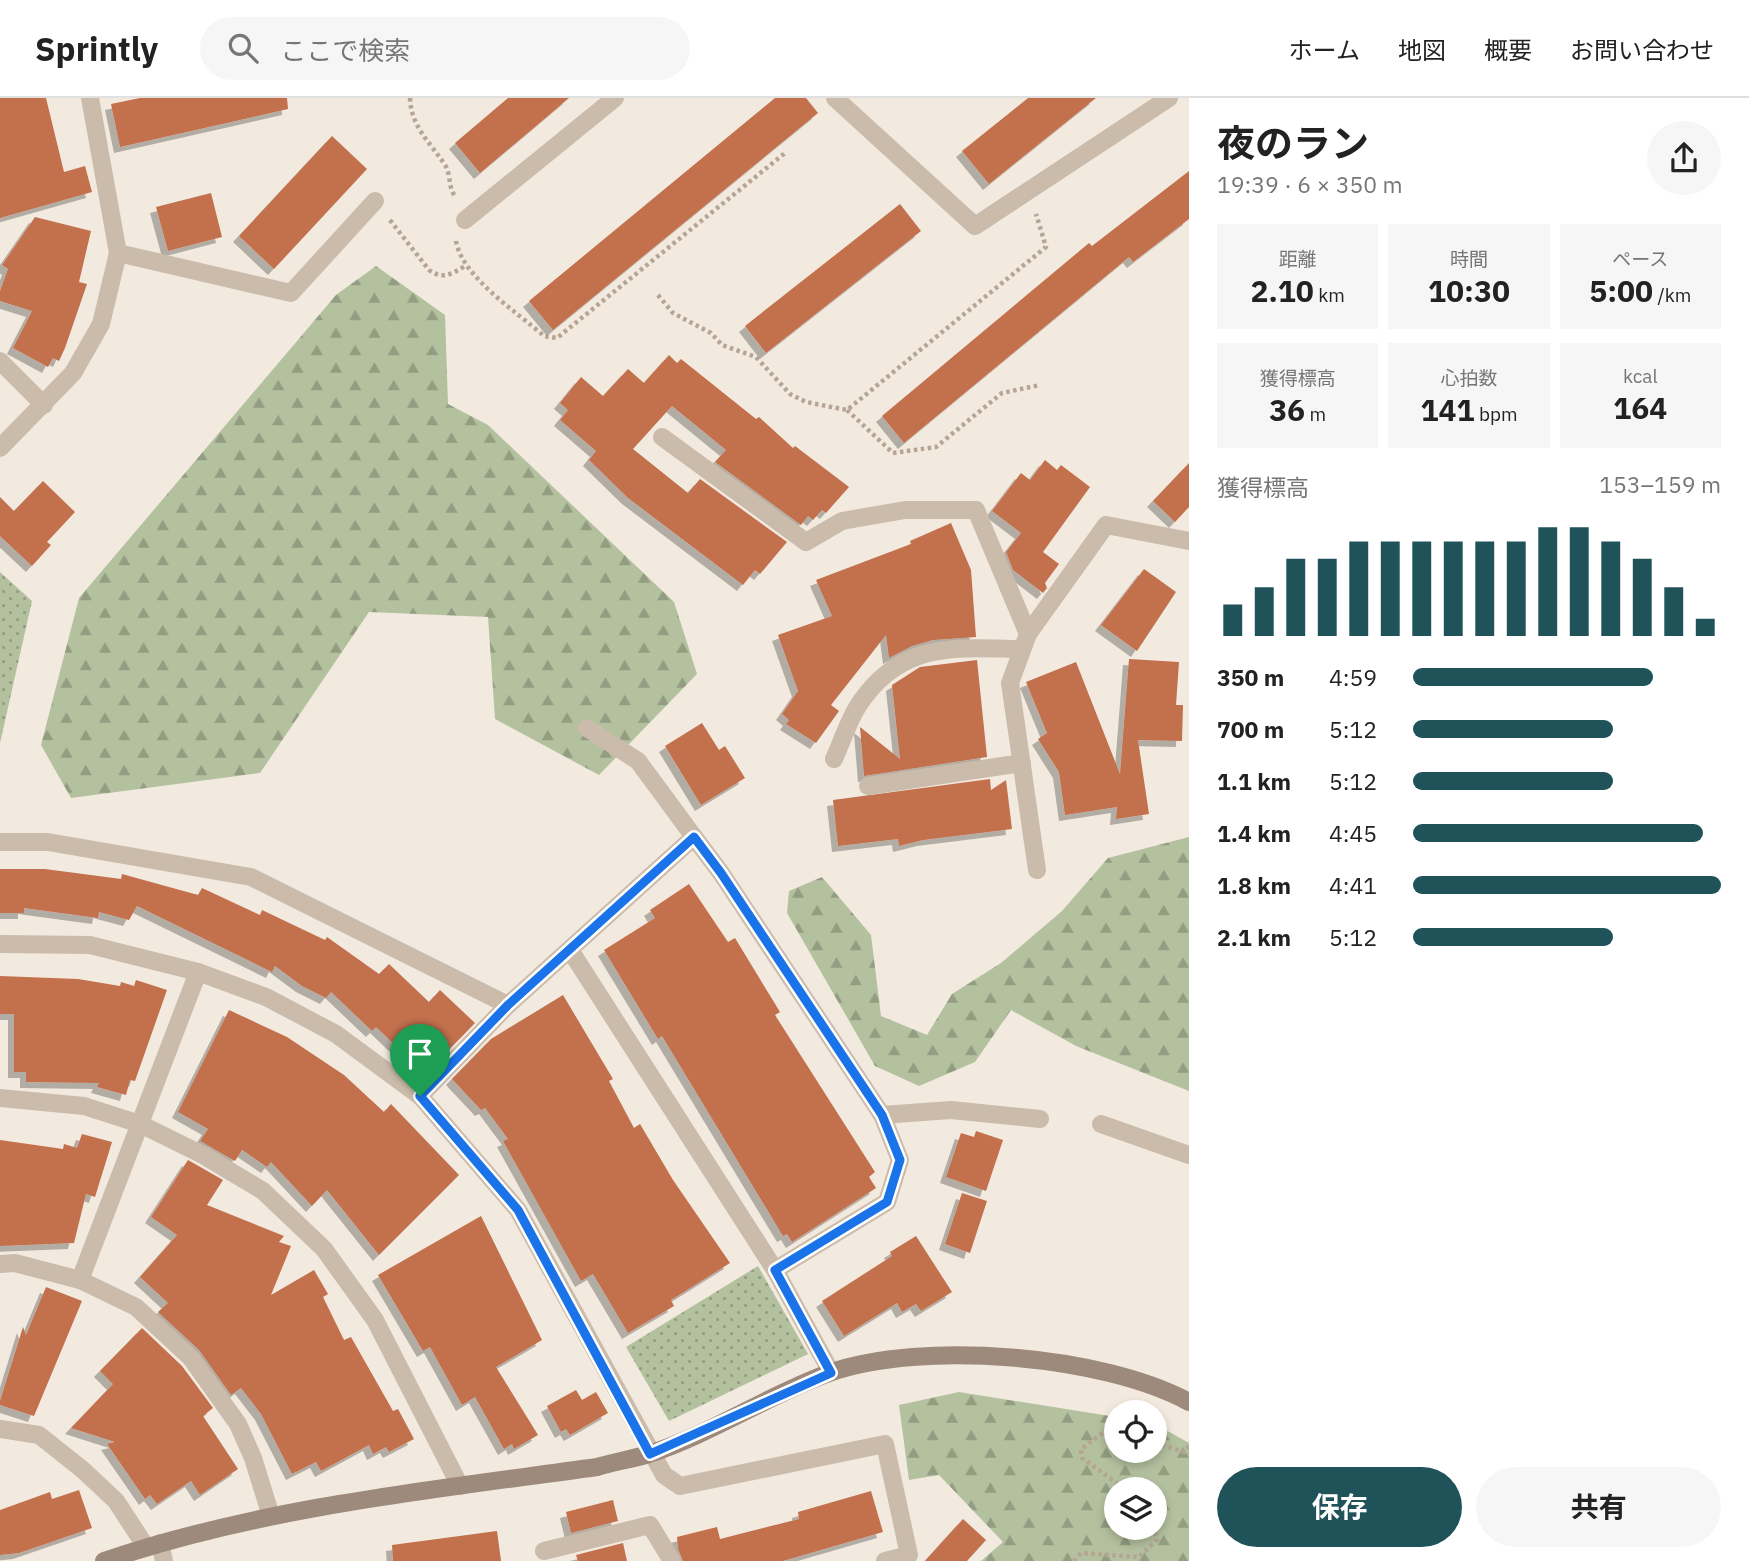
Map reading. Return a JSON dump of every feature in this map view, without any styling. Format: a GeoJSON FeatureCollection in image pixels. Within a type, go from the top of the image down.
{"type":"FeatureCollection","features":[{"type":"Feature","properties":{"kind":"street"},"geometry":{"type":"LineString","coordinates":[[0,448],[74,373],[101,324],[118,253],[100,139],[90,98]]}},
{"type":"Feature","properties":{"kind":"street"},"geometry":{"type":"LineString","coordinates":[[465,220],[615,98]]}},
{"type":"Feature","properties":{"kind":"street"},"geometry":{"type":"LineString","coordinates":[[835,98],[975,226],[1168,98]]}},
{"type":"Feature","properties":{"kind":"street"},"geometry":{"type":"LineString","coordinates":[[118,253],[291,293],[375,201]]}},
{"type":"Feature","properties":{"kind":"street"},"geometry":{"type":"LineString","coordinates":[[0,362],[44,405]]}},
{"type":"Feature","properties":{"kind":"street"},"geometry":{"type":"LineString","coordinates":[[662,437],[806,542],[842,521],[892,512],[949,508],[976,510],[1025,642]]}},
{"type":"Feature","properties":{"kind":"street"},"geometry":{"type":"LineString","coordinates":[[1037,870],[1010,683],[1025,642],[1106,525],[1189,541]]}},
{"type":"Feature","properties":{"kind":"street"},"geometry":{"type":"LineString","coordinates":[[834,759],[863,697],[889,671],[912,656],[950,648],[1025,642]]}},
{"type":"Feature","properties":{"kind":"street"},"geometry":{"type":"LineString","coordinates":[[587,728],[638,761],[721,873],[882,1115],[900,1160],[887,1202],[775,1270]]}},
{"type":"Feature","properties":{"kind":"street"},"geometry":{"type":"LineString","coordinates":[[868,786],[1022,763]]}},
{"type":"Feature","properties":{"kind":"street"},"geometry":{"type":"LineString","coordinates":[[420,1096],[508,1005],[694,837]]}},
{"type":"Feature","properties":{"kind":"street"},"geometry":{"type":"LineString","coordinates":[[0,842],[48,842],[251,877],[508,1005]]}},
{"type":"Feature","properties":{"kind":"street"},"geometry":{"type":"LineString","coordinates":[[0,944],[90,945],[198,972],[266,997],[336,1034],[420,1096],[518,1210],[650,1454],[664,1475],[680,1486],[885,1444],[909,1555],[885,1561]]}},
{"type":"Feature","properties":{"kind":"street"},"geometry":{"type":"LineString","coordinates":[[570,950],[775,1270],[831,1373]]}},
{"type":"Feature","properties":{"kind":"street"},"geometry":{"type":"LineString","coordinates":[[80,1280],[198,972]]}},
{"type":"Feature","properties":{"kind":"street"},"geometry":{"type":"LineString","coordinates":[[0,1098],[84,1106],[140,1124],[203,1154],[263,1191],[324,1249],[374,1320],[460,1486]]}},
{"type":"Feature","properties":{"kind":"street"},"geometry":{"type":"LineString","coordinates":[[882,1115],[951,1110],[1040,1119]]}},
{"type":"Feature","properties":{"kind":"street"},"geometry":{"type":"LineString","coordinates":[[1101,1124],[1189,1155]]}},
{"type":"Feature","properties":{"kind":"street"},"geometry":{"type":"LineString","coordinates":[[0,1264],[15,1263],[80,1280],[136,1307],[191,1359],[238,1424],[253,1458],[271,1516]]}},
{"type":"Feature","properties":{"kind":"street"},"geometry":{"type":"LineString","coordinates":[[104,1561],[157,1550],[271,1516],[597,1467],[650,1454],[831,1373],[922,1354],[987,1356],[1102,1371],[1189,1402]]}},
{"type":"Feature","properties":{"kind":"street"},"geometry":{"type":"LineString","coordinates":[[0,1429],[39,1435],[116,1501],[157,1550]]}},
{"type":"Feature","properties":{"kind":"street"},"geometry":{"type":"LineString","coordinates":[[544,1551],[650,1525],[672,1561]]}},
{"type":"Feature","properties":{"kind":"path"},"geometry":{"type":"LineString","coordinates":[[411,98],[411,114],[425,142],[446,166]]}},
{"type":"Feature","properties":{"kind":"path"},"geometry":{"type":"LineString","coordinates":[[375,201],[429,270],[436,275],[449,276],[466,268],[544,336],[557,338],[785,153]]}},
{"type":"Feature","properties":{"kind":"path"},"geometry":{"type":"LineString","coordinates":[[847,410],[1046,247],[1028,191]]}},
{"type":"Feature","properties":{"kind":"path"},"geometry":{"type":"LineString","coordinates":[[658,295],[673,313],[711,333],[722,345],[756,356],[790,394],[806,402],[847,410],[893,453],[936,447],[1002,393],[1040,385]]}},
{"type":"Feature","properties":{"kind":"path"},"geometry":{"type":"LineString","coordinates":[[1104,1432],[1081,1449],[1082,1458],[1108,1477]]}},
{"type":"Feature","properties":{"kind":"path"},"geometry":{"type":"LineString","coordinates":[[1167,1447],[1185,1452],[1189,1446]]}},
{"type":"Feature","properties":{"kind":"path"},"geometry":{"type":"LineString","coordinates":[[1074,1561],[1081,1553],[1139,1557],[1157,1540]]}},
{"type":"Feature","properties":{"kind":"green space"},"geometry":{"type":"Polygon","coordinates":[[[376,266],[445,315],[448,404],[488,425],[674,602],[697,674],[599,775],[495,719],[488,617],[369,612],[260,773],[71,798],[41,745],[79,598],[336,295],[376,266]]]}},
{"type":"Feature","properties":{"kind":"green space"},"geometry":{"type":"Polygon","coordinates":[[[0,572],[32,601],[0,743],[0,572]]]}},
{"type":"Feature","properties":{"kind":"green space"},"geometry":{"type":"Polygon","coordinates":[[[1189,837],[1189,1091],[1076,1046],[1011,1010],[975,1062],[919,1086],[875,1066],[787,913],[789,891],[822,877],[871,935],[881,1016],[927,1035],[952,994],[1001,963],[1062,911],[1108,858],[1189,837]]]}},
{"type":"Feature","properties":{"kind":"green space"},"geometry":{"type":"Polygon","coordinates":[[[758,1266],[808,1354],[669,1421],[626,1347],[758,1266]]]}},
{"type":"Feature","properties":{"kind":"green space"},"geometry":{"type":"Polygon","coordinates":[[[959,1392],[1104,1415],[1104,1463],[1167,1463],[1167,1431],[1189,1443],[1189,1561],[981,1561],[1003,1542],[939,1475],[909,1480],[899,1405],[959,1392]]]}},
{"type":"Feature","properties":{"kind":"building"},"geometry":{"type":"Polygon","coordinates":[[[0,98],[46,98],[64,172],[85,166],[92,192],[0,218],[0,98]]]}},
{"type":"Feature","properties":{"kind":"building"},"geometry":{"type":"Polygon","coordinates":[[[140,98],[287,98],[288,109],[120,147],[111,104],[140,98]]]}},
{"type":"Feature","properties":{"kind":"building"},"geometry":{"type":"Polygon","coordinates":[[[508,98],[569,98],[480,173],[455,143],[508,98]]]}},
{"type":"Feature","properties":{"kind":"building"},"geometry":{"type":"Polygon","coordinates":[[[775,98],[806,98],[818,113],[553,330],[529,301],[775,98]]]}},
{"type":"Feature","properties":{"kind":"building"},"geometry":{"type":"Polygon","coordinates":[[[1028,98],[1096,98],[989,184],[962,151],[1028,98]]]}},
{"type":"Feature","properties":{"kind":"building"},"geometry":{"type":"Polygon","coordinates":[[[332,136],[367,169],[274,269],[239,236],[332,136]]]}},
{"type":"Feature","properties":{"kind":"building"},"geometry":{"type":"Polygon","coordinates":[[[1189,171],[1189,219],[1133,262],[1129,257],[904,443],[882,416],[1089,243],[1092,246],[1189,171]]]}},
{"type":"Feature","properties":{"kind":"building"},"geometry":{"type":"Polygon","coordinates":[[[211,193],[222,237],[168,251],[156,207],[211,193]]]}},
{"type":"Feature","properties":{"kind":"building"},"geometry":{"type":"Polygon","coordinates":[[[900,204],[921,231],[766,353],[745,326],[900,204]]]}},
{"type":"Feature","properties":{"kind":"building"},"geometry":{"type":"Polygon","coordinates":[[[35,217],[91,231],[79,282],[87,284],[59,361],[53,358],[48,367],[13,348],[32,311],[0,301],[0,291],[8,269],[2,265],[35,217]]]}},
{"type":"Feature","properties":{"kind":"building"},"geometry":{"type":"Polygon","coordinates":[[[669,355],[677,363],[681,359],[756,419],[759,417],[793,448],[795,446],[849,487],[826,513],[822,510],[813,520],[808,516],[801,525],[715,462],[726,450],[672,406],[633,449],[688,493],[700,479],[787,542],[760,574],[755,570],[743,585],[628,498],[589,460],[596,451],[560,420],[568,410],[560,403],[581,377],[603,396],[628,369],[644,383],[669,355]]]}},
{"type":"Feature","properties":{"kind":"building"},"geometry":{"type":"Polygon","coordinates":[[[1045,460],[1057,470],[1061,465],[1090,487],[1043,552],[1059,564],[1045,583],[1047,588],[1043,593],[1013,570],[1006,552],[1021,533],[992,511],[1021,473],[1030,480],[1045,460]]]}},
{"type":"Feature","properties":{"kind":"building"},"geometry":{"type":"Polygon","coordinates":[[[1189,463],[1189,507],[1175,522],[1153,501],[1189,463]]]}},
{"type":"Feature","properties":{"kind":"building"},"geometry":{"type":"Polygon","coordinates":[[[43,481],[75,512],[47,542],[51,545],[32,566],[0,536],[0,497],[14,511],[43,481]]]}},
{"type":"Feature","properties":{"kind":"building"},"geometry":{"type":"Polygon","coordinates":[[[951,523],[971,570],[976,637],[933,640],[912,646],[889,658],[886,635],[831,705],[839,711],[816,743],[786,724],[789,720],[782,714],[798,691],[778,635],[832,616],[816,580],[911,544],[910,541],[951,523]]]}},
{"type":"Feature","properties":{"kind":"building"},"geometry":{"type":"Polygon","coordinates":[[[1144,569],[1176,592],[1137,651],[1101,625],[1144,569]]]}},
{"type":"Feature","properties":{"kind":"building"},"geometry":{"type":"Polygon","coordinates":[[[1129,659],[1179,662],[1176,705],[1183,705],[1182,741],[1138,740],[1149,814],[1116,819],[1117,807],[1065,815],[1059,772],[1038,739],[1047,733],[1026,682],[1076,662],[1120,774],[1129,659]]]}},
{"type":"Feature","properties":{"kind":"building"},"geometry":{"type":"Polygon","coordinates":[[[977,660],[987,757],[864,776],[860,727],[900,759],[892,685],[920,667],[977,660]]]}},
{"type":"Feature","properties":{"kind":"building"},"geometry":{"type":"Polygon","coordinates":[[[702,723],[719,750],[725,746],[745,778],[701,805],[665,746],[702,723]]]}},
{"type":"Feature","properties":{"kind":"building"},"geometry":{"type":"Polygon","coordinates":[[[990,779],[991,790],[1006,780],[1012,829],[923,840],[899,846],[898,839],[838,846],[833,800],[990,779]]]}},
{"type":"Feature","properties":{"kind":"building"},"geometry":{"type":"Polygon","coordinates":[[[0,869],[45,869],[121,879],[122,874],[198,895],[202,888],[260,915],[262,910],[325,940],[327,937],[379,974],[389,964],[429,1002],[440,990],[475,1023],[437,1062],[431,1057],[420,1069],[376,1027],[372,1031],[331,992],[326,998],[302,986],[275,966],[272,972],[137,906],[129,920],[99,912],[98,918],[24,908],[24,913],[0,913],[0,869]]]}},
{"type":"Feature","properties":{"kind":"building"},"geometry":{"type":"Polygon","coordinates":[[[689,884],[728,942],[735,938],[780,1012],[775,1015],[875,1172],[869,1177],[876,1188],[792,1242],[787,1234],[783,1236],[662,1036],[658,1039],[604,950],[655,918],[650,910],[689,884]]]}},
{"type":"Feature","properties":{"kind":"building"},"geometry":{"type":"Polygon","coordinates":[[[0,976],[78,979],[120,986],[121,982],[134,986],[136,980],[167,990],[135,1081],[130,1080],[126,1095],[97,1087],[99,1083],[26,1082],[26,1072],[14,1072],[14,1014],[0,1014],[0,976]]]}},
{"type":"Feature","properties":{"kind":"building"},"geometry":{"type":"Polygon","coordinates":[[[563,995],[613,1079],[609,1081],[634,1128],[640,1124],[673,1180],[730,1263],[671,1300],[674,1306],[628,1333],[593,1274],[581,1281],[503,1141],[508,1139],[485,1108],[481,1110],[452,1079],[491,1039],[563,995]]]}},
{"type":"Feature","properties":{"kind":"building"},"geometry":{"type":"Polygon","coordinates":[[[229,1010],[287,1037],[344,1075],[384,1112],[391,1104],[459,1175],[379,1255],[327,1190],[312,1206],[271,1162],[267,1167],[242,1150],[235,1161],[200,1141],[208,1129],[178,1112],[229,1010]]]}},
{"type":"Feature","properties":{"kind":"building"},"geometry":{"type":"Polygon","coordinates":[[[976,1131],[1003,1140],[986,1191],[946,1177],[961,1133],[974,1137],[976,1131]]]}},
{"type":"Feature","properties":{"kind":"building"},"geometry":{"type":"Polygon","coordinates":[[[82,1134],[112,1142],[95,1197],[86,1194],[74,1243],[0,1246],[0,1140],[63,1149],[64,1144],[77,1148],[82,1134]]]}},
{"type":"Feature","properties":{"kind":"building"},"geometry":{"type":"Polygon","coordinates":[[[188,1160],[223,1180],[207,1205],[284,1236],[279,1242],[291,1246],[271,1295],[314,1270],[328,1294],[323,1297],[344,1340],[351,1337],[393,1411],[398,1409],[414,1439],[389,1452],[386,1447],[373,1454],[369,1445],[321,1471],[316,1462],[292,1474],[261,1414],[241,1388],[231,1395],[199,1350],[158,1312],[168,1303],[140,1277],[177,1235],[151,1217],[188,1160]]]}},
{"type":"Feature","properties":{"kind":"building"},"geometry":{"type":"Polygon","coordinates":[[[962,1193],[987,1201],[970,1253],[945,1244],[962,1193]]]}},
{"type":"Feature","properties":{"kind":"building"},"geometry":{"type":"Polygon","coordinates":[[[481,1216],[542,1340],[496,1367],[538,1435],[514,1449],[512,1444],[504,1449],[475,1397],[462,1405],[430,1347],[423,1351],[378,1275],[481,1216]]]}},
{"type":"Feature","properties":{"kind":"building"},"geometry":{"type":"Polygon","coordinates":[[[916,1236],[952,1292],[921,1311],[916,1304],[902,1312],[897,1303],[844,1336],[822,1301],[892,1256],[890,1252],[916,1236]]]}},
{"type":"Feature","properties":{"kind":"building"},"geometry":{"type":"Polygon","coordinates":[[[46,1287],[82,1301],[34,1416],[0,1405],[0,1401],[23,1327],[26,1335],[46,1287]]]}},
{"type":"Feature","properties":{"kind":"building"},"geometry":{"type":"Polygon","coordinates":[[[142,1328],[182,1366],[213,1408],[203,1416],[238,1469],[200,1495],[191,1481],[157,1504],[150,1495],[145,1499],[107,1444],[115,1442],[71,1428],[113,1384],[100,1371],[142,1328]]]}},
{"type":"Feature","properties":{"kind":"building"},"geometry":{"type":"Polygon","coordinates":[[[576,1390],[582,1400],[596,1392],[608,1413],[570,1435],[566,1429],[561,1432],[547,1406],[576,1390]]]}},
{"type":"Feature","properties":{"kind":"building"},"geometry":{"type":"Polygon","coordinates":[[[79,1490],[92,1528],[19,1553],[0,1555],[0,1510],[50,1492],[52,1499],[79,1490]]]}},
{"type":"Feature","properties":{"kind":"building"},"geometry":{"type":"Polygon","coordinates":[[[871,1491],[883,1532],[783,1561],[683,1561],[678,1549],[677,1537],[717,1527],[720,1539],[799,1519],[798,1512],[871,1491]]]}},
{"type":"Feature","properties":{"kind":"building"},"geometry":{"type":"Polygon","coordinates":[[[613,1500],[618,1521],[571,1533],[566,1512],[613,1500]]]}},
{"type":"Feature","properties":{"kind":"building"},"geometry":{"type":"Polygon","coordinates":[[[963,1519],[986,1540],[967,1561],[925,1561],[963,1519]]]}},
{"type":"Feature","properties":{"kind":"building"},"geometry":{"type":"Polygon","coordinates":[[[497,1531],[501,1561],[393,1561],[392,1545],[497,1531]]]}},
{"type":"Feature","properties":{"kind":"building"},"geometry":{"type":"Polygon","coordinates":[[[623,1543],[627,1561],[578,1561],[576,1555],[623,1543]]]}},
{"type":"Feature","properties":{"kind":"route"},"geometry":{"type":"LineString","coordinates":[[694,837],[721,873],[882,1115],[900,1160],[887,1202],[775,1270],[831,1373],[650,1454],[518,1210],[420,1096],[508,1005],[694,837]]}}]}
